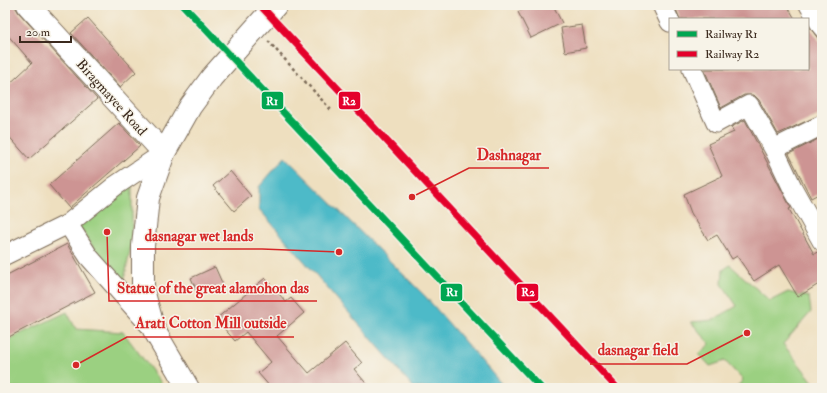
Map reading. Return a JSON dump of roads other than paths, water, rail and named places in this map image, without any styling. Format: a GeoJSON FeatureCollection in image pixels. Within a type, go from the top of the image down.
{"type":"FeatureCollection","features":[{"type":"Feature","properties":{"kind":"main road","name":"Biragmayee Road"},"geometry":{"type":"LineString","coordinates":[[28,5],[164,154]]}},
{"type":"Feature","properties":{"kind":"main road"},"geometry":{"type":"LineString","coordinates":[[188,388],[154,330],[143,290],[143,246],[148,198],[164,154],[190,106],[212,77],[276,5]]}},
{"type":"Feature","properties":{"kind":"street"},"geometry":{"type":"LineString","coordinates":[[662,5],[669,20]]}},
{"type":"Feature","properties":{"kind":"street"},"geometry":{"type":"LineString","coordinates":[[809,5],[822,27]]}},
{"type":"Feature","properties":{"kind":"street"},"geometry":{"type":"LineString","coordinates":[[692,70],[716,122],[749,105],[774,149],[792,189],[821,237]]}},
{"type":"Feature","properties":{"kind":"street"},"geometry":{"type":"LineString","coordinates":[[774,149],[822,125]]}},
{"type":"Feature","properties":{"kind":"street"},"geometry":{"type":"LineString","coordinates":[[5,255],[68,224],[115,186],[164,154]]}},
{"type":"Feature","properties":{"kind":"street"},"geometry":{"type":"LineString","coordinates":[[68,224],[89,257],[154,330]]}},
{"type":"Feature","properties":{"kind":"water"},"geometry":{"type":"Polygon","coordinates":[[[285,157],[425,296],[505,388],[414,388],[259,209],[259,187],[285,157]]]}},
{"type":"Feature","properties":{"kind":"railway"},"geometry":{"type":"LineString","coordinates":[[183,5],[541,388]]}},
{"type":"Feature","properties":{"kind":"railway"},"geometry":{"type":"LineString","coordinates":[[260,5],[617,388]]}},
{"type":"Feature","properties":{"kind":"rail line","name":"R1"},"geometry":{"type":"LineString","coordinates":[[183,5],[541,388]]}},
{"type":"Feature","properties":{"kind":"rail line","name":"R2"},"geometry":{"type":"LineString","coordinates":[[260,5],[617,388]]}},
{"type":"Feature","properties":{"kind":"place","name":"Dashnagar"},"geometry":{"type":"Point","coordinates":[412,197]}},
{"type":"Feature","properties":{"kind":"place","name":"Statue of the great alamohon das"},"geometry":{"type":"Point","coordinates":[107,232]}},
{"type":"Feature","properties":{"kind":"place","name":"dasnagar wet lands"},"geometry":{"type":"Point","coordinates":[339,252]}},
{"type":"Feature","properties":{"kind":"place","name":"dasnagar field"},"geometry":{"type":"Point","coordinates":[747,333]}},
{"type":"Feature","properties":{"kind":"place","name":"Arati Cotton Mill outside"},"geometry":{"type":"Point","coordinates":[76,365]}}]}
